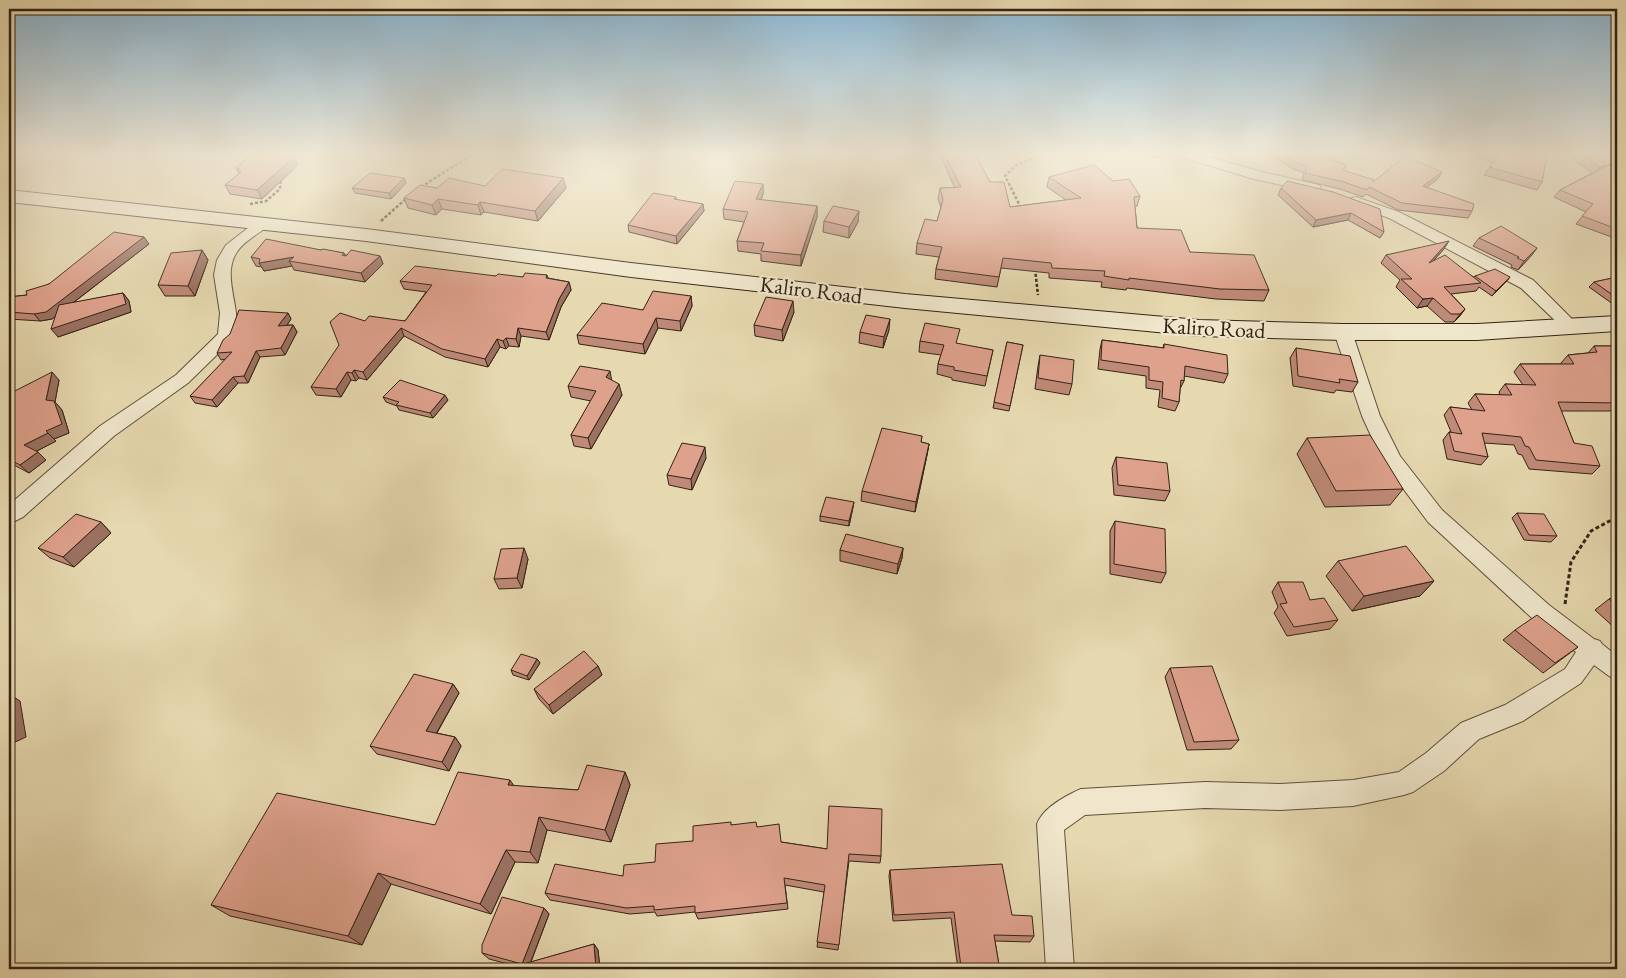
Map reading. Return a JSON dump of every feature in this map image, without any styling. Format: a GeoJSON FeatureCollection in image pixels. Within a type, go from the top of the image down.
{"type":"FeatureCollection","features":[{"type":"Feature","properties":{"kind":"main road","name":"Kaliro Road"},"geometry":{"type":"LineString","coordinates":[[42,200],[366,235],[905,301],[1199,328],[1343,332],[1477,332],[1617,324]]}},
{"type":"Feature","properties":{"kind":"street"},"geometry":{"type":"LineString","coordinates":[[1351,200],[1394,215],[1527,284],[1572,327]]}},
{"type":"Feature","properties":{"kind":"street"},"geometry":{"type":"LineString","coordinates":[[9,516],[107,431],[182,379],[226,336],[228,313],[222,275],[226,260],[231,248],[262,224]]}},
{"type":"Feature","properties":{"kind":"street"},"geometry":{"type":"LineString","coordinates":[[1343,332],[1371,416],[1392,460],[1435,516],[1542,612],[1592,648],[1617,669]]}},
{"type":"Feature","properties":{"kind":"street"},"geometry":{"type":"LineString","coordinates":[[1060,969],[1056,944],[1050,824],[1081,802],[1206,795],[1280,797],[1353,793],[1404,783],[1435,762],[1470,731],[1514,713],[1573,676],[1592,648]]}},
{"type":"Feature","properties":{"kind":"path"},"geometry":{"type":"LineString","coordinates":[[228,220],[247,205],[268,200]]}},
{"type":"Feature","properties":{"kind":"path"},"geometry":{"type":"LineString","coordinates":[[366,235],[404,200]]}},
{"type":"Feature","properties":{"kind":"path"},"geometry":{"type":"LineString","coordinates":[[1016,200],[1025,215]]}},
{"type":"Feature","properties":{"kind":"path"},"geometry":{"type":"LineString","coordinates":[[1035,262],[1039,313]]}},
{"type":"Feature","properties":{"kind":"path"},"geometry":{"type":"LineString","coordinates":[[1562,627],[1571,562],[1591,532],[1617,517]]}},
{"type":"Feature","properties":{"kind":"building"},"geometry":{"type":"Polygon","coordinates":[[[411,200],[437,200],[432,205],[411,200]]]}},
{"type":"Feature","properties":{"kind":"building"},"geometry":{"type":"Polygon","coordinates":[[[442,200],[545,200],[535,211],[480,202],[478,205],[442,200]]]}},
{"type":"Feature","properties":{"kind":"building"},"geometry":{"type":"Polygon","coordinates":[[[648,200],[678,200],[703,204],[676,236],[628,225],[648,200]]]}},
{"type":"Feature","properties":{"kind":"building"},"geometry":{"type":"Polygon","coordinates":[[[727,200],[762,200],[817,206],[801,255],[761,251],[764,243],[737,241],[748,212],[723,209],[727,200]]]}},
{"type":"Feature","properties":{"kind":"building"},"geometry":{"type":"Polygon","coordinates":[[[943,200],[1008,200],[1010,207],[1068,200],[1134,200],[1137,228],[1181,230],[1190,252],[1254,255],[1269,290],[1220,289],[1129,278],[1129,280],[1104,276],[1105,271],[1052,268],[1051,263],[1003,258],[999,277],[936,269],[942,247],[917,243],[925,219],[937,221],[943,200]]]}},
{"type":"Feature","properties":{"kind":"building"},"geometry":{"type":"Polygon","coordinates":[[[1294,200],[1354,200],[1380,209],[1384,232],[1351,213],[1316,220],[1294,200]]]}},
{"type":"Feature","properties":{"kind":"building"},"geometry":{"type":"Polygon","coordinates":[[[1395,200],[1462,200],[1474,204],[1472,211],[1402,203],[1395,200]]]}},
{"type":"Feature","properties":{"kind":"building"},"geometry":{"type":"Polygon","coordinates":[[[1583,200],[1617,200],[1617,229],[1582,216],[1593,204],[1583,200]]]}},
{"type":"Feature","properties":{"kind":"building"},"geometry":{"type":"Polygon","coordinates":[[[833,206],[859,211],[849,227],[824,221],[833,206]]]}},
{"type":"Feature","properties":{"kind":"building"},"geometry":{"type":"Polygon","coordinates":[[[1501,226],[1537,248],[1524,261],[1479,238],[1501,226]]]}},
{"type":"Feature","properties":{"kind":"building"},"geometry":{"type":"Polygon","coordinates":[[[114,232],[144,237],[46,312],[34,314],[9,312],[9,297],[27,295],[26,291],[49,284],[114,232]]]}},
{"type":"Feature","properties":{"kind":"building"},"geometry":{"type":"Polygon","coordinates":[[[266,239],[344,253],[342,255],[346,256],[351,250],[380,256],[361,273],[289,261],[294,257],[259,263],[260,259],[251,257],[266,239]]]}},
{"type":"Feature","properties":{"kind":"building"},"geometry":{"type":"Polygon","coordinates":[[[1449,241],[1429,263],[1445,255],[1481,283],[1444,287],[1465,309],[1460,314],[1451,314],[1433,298],[1423,299],[1401,279],[1412,279],[1386,255],[1449,241]]]}},
{"type":"Feature","properties":{"kind":"building"},"geometry":{"type":"Polygon","coordinates":[[[202,250],[188,286],[158,285],[171,253],[202,250]]]}},
{"type":"Feature","properties":{"kind":"building"},"geometry":{"type":"Polygon","coordinates":[[[415,266],[496,276],[498,274],[523,277],[525,273],[547,275],[546,278],[569,282],[559,299],[546,332],[518,328],[516,339],[506,338],[503,341],[497,339],[485,359],[442,349],[401,328],[363,372],[354,370],[352,373],[347,372],[336,389],[311,387],[339,345],[330,322],[340,313],[365,321],[369,316],[405,321],[432,285],[400,281],[415,266]]]}},
{"type":"Feature","properties":{"kind":"building"},"geometry":{"type":"Polygon","coordinates":[[[1495,269],[1510,277],[1496,291],[1475,276],[1495,269]]]}},
{"type":"Feature","properties":{"kind":"building"},"geometry":{"type":"Polygon","coordinates":[[[1617,277],[1617,298],[1594,282],[1617,277]]]}},
{"type":"Feature","properties":{"kind":"building"},"geometry":{"type":"Polygon","coordinates":[[[653,291],[691,296],[680,321],[656,318],[643,344],[577,335],[602,303],[643,310],[653,291]]]}},
{"type":"Feature","properties":{"kind":"building"},"geometry":{"type":"Polygon","coordinates":[[[123,293],[126,304],[51,329],[59,305],[123,293]]]}},
{"type":"Feature","properties":{"kind":"building"},"geometry":{"type":"Polygon","coordinates":[[[766,297],[793,301],[782,330],[754,325],[766,297]]]}},
{"type":"Feature","properties":{"kind":"building"},"geometry":{"type":"Polygon","coordinates":[[[239,310],[288,313],[278,326],[293,325],[281,348],[256,351],[244,376],[233,377],[212,400],[190,396],[232,352],[217,353],[223,340],[230,334],[239,310]]]}},
{"type":"Feature","properties":{"kind":"building"},"geometry":{"type":"Polygon","coordinates":[[[866,315],[890,319],[884,337],[860,332],[866,315]]]}},
{"type":"Feature","properties":{"kind":"building"},"geometry":{"type":"Polygon","coordinates":[[[925,323],[960,329],[956,343],[993,350],[987,376],[954,370],[954,367],[938,364],[944,345],[920,341],[925,323]]]}},
{"type":"Feature","properties":{"kind":"building"},"geometry":{"type":"Polygon","coordinates":[[[1102,340],[1164,348],[1164,344],[1227,355],[1228,374],[1185,366],[1184,381],[1181,380],[1179,402],[1162,398],[1163,382],[1149,380],[1149,367],[1101,360],[1102,340]]]}},
{"type":"Feature","properties":{"kind":"building"},"geometry":{"type":"Polygon","coordinates":[[[1007,342],[1023,345],[1010,406],[994,402],[1007,342]]]}},
{"type":"Feature","properties":{"kind":"building"},"geometry":{"type":"Polygon","coordinates":[[[1594,346],[1617,346],[1617,403],[1558,402],[1574,443],[1592,446],[1600,466],[1536,460],[1529,447],[1525,446],[1521,437],[1482,433],[1488,457],[1454,451],[1449,432],[1462,434],[1450,407],[1485,411],[1475,394],[1512,395],[1505,384],[1536,385],[1520,364],[1574,364],[1568,355],[1597,352],[1594,346]]]}},
{"type":"Feature","properties":{"kind":"building"},"geometry":{"type":"Polygon","coordinates":[[[1296,348],[1350,356],[1358,382],[1339,379],[1340,383],[1298,376],[1296,348]]]}},
{"type":"Feature","properties":{"kind":"building"},"geometry":{"type":"Polygon","coordinates":[[[1040,355],[1074,360],[1072,384],[1038,378],[1040,355]]]}},
{"type":"Feature","properties":{"kind":"building"},"geometry":{"type":"Polygon","coordinates":[[[580,366],[610,371],[606,377],[619,384],[588,438],[571,435],[596,391],[568,386],[580,366]]]}},
{"type":"Feature","properties":{"kind":"building"},"geometry":{"type":"Polygon","coordinates":[[[52,372],[46,400],[54,401],[62,424],[46,431],[48,433],[24,445],[38,452],[20,465],[9,459],[9,394],[52,372]]]}},
{"type":"Feature","properties":{"kind":"building"},"geometry":{"type":"Polygon","coordinates":[[[400,380],[445,395],[430,413],[396,405],[399,402],[383,397],[400,380]]]}},
{"type":"Feature","properties":{"kind":"building"},"geometry":{"type":"Polygon","coordinates":[[[882,428],[922,436],[921,442],[929,444],[916,502],[862,491],[882,428]]]}},
{"type":"Feature","properties":{"kind":"building"},"geometry":{"type":"Polygon","coordinates":[[[1370,435],[1403,489],[1336,491],[1307,438],[1370,435]]]}},
{"type":"Feature","properties":{"kind":"building"},"geometry":{"type":"Polygon","coordinates":[[[682,443],[705,447],[691,479],[667,475],[682,443]]]}},
{"type":"Feature","properties":{"kind":"building"},"geometry":{"type":"Polygon","coordinates":[[[1116,457],[1167,463],[1170,491],[1118,485],[1116,457]]]}},
{"type":"Feature","properties":{"kind":"building"},"geometry":{"type":"Polygon","coordinates":[[[826,497],[854,502],[849,521],[820,516],[826,497]]]}},
{"type":"Feature","properties":{"kind":"building"},"geometry":{"type":"Polygon","coordinates":[[[1517,513],[1544,514],[1557,536],[1529,535],[1517,513]]]}},
{"type":"Feature","properties":{"kind":"building"},"geometry":{"type":"Polygon","coordinates":[[[76,514],[101,522],[63,557],[38,548],[76,514]]]}},
{"type":"Feature","properties":{"kind":"building"},"geometry":{"type":"Polygon","coordinates":[[[1115,521],[1165,529],[1166,573],[1114,564],[1115,521]]]}},
{"type":"Feature","properties":{"kind":"building"},"geometry":{"type":"Polygon","coordinates":[[[846,534],[903,548],[898,564],[840,550],[846,534]]]}},
{"type":"Feature","properties":{"kind":"building"},"geometry":{"type":"Polygon","coordinates":[[[1406,546],[1434,581],[1364,596],[1338,561],[1406,546]]]}},
{"type":"Feature","properties":{"kind":"building"},"geometry":{"type":"Polygon","coordinates":[[[524,548],[517,578],[494,579],[501,549],[524,548]]]}},
{"type":"Feature","properties":{"kind":"building"},"geometry":{"type":"Polygon","coordinates":[[[1278,582],[1303,582],[1310,600],[1324,598],[1338,620],[1294,627],[1280,604],[1287,603],[1278,582]]]}},
{"type":"Feature","properties":{"kind":"building"},"geometry":{"type":"Polygon","coordinates":[[[1617,596],[1617,606],[1609,599],[1617,596]]]}},
{"type":"Feature","properties":{"kind":"building"},"geometry":{"type":"Polygon","coordinates":[[[1537,615],[1578,647],[1555,663],[1515,630],[1537,615]]]}},
{"type":"Feature","properties":{"kind":"building"},"geometry":{"type":"Polygon","coordinates":[[[584,651],[598,666],[549,705],[534,689],[584,651]]]}},
{"type":"Feature","properties":{"kind":"building"},"geometry":{"type":"Polygon","coordinates":[[[521,654],[537,659],[527,676],[511,670],[521,654]]]}},
{"type":"Feature","properties":{"kind":"building"},"geometry":{"type":"Polygon","coordinates":[[[1212,666],[1239,740],[1194,742],[1170,668],[1212,666]]]}},
{"type":"Feature","properties":{"kind":"building"},"geometry":{"type":"Polygon","coordinates":[[[414,674],[453,684],[426,731],[455,737],[442,762],[370,746],[414,674]]]}},
{"type":"Feature","properties":{"kind":"building"},"geometry":{"type":"Polygon","coordinates":[[[9,700],[13,729],[9,731],[9,700]]]}},
{"type":"Feature","properties":{"kind":"building"},"geometry":{"type":"Polygon","coordinates":[[[587,765],[625,772],[605,830],[539,817],[530,852],[506,850],[480,904],[378,873],[348,936],[211,905],[277,793],[435,825],[458,772],[510,780],[508,785],[578,790],[587,765]]]}},
{"type":"Feature","properties":{"kind":"building"},"geometry":{"type":"Polygon","coordinates":[[[829,806],[882,809],[881,856],[849,854],[839,945],[817,942],[825,885],[784,878],[787,903],[695,913],[695,906],[654,910],[654,906],[626,908],[545,893],[555,864],[623,876],[624,865],[655,862],[656,844],[693,841],[693,826],[731,822],[731,825],[756,822],[757,827],[779,824],[781,842],[827,849],[829,806]]]}},
{"type":"Feature","properties":{"kind":"building"},"geometry":{"type":"Polygon","coordinates":[[[1002,864],[1012,915],[1032,916],[1034,936],[994,935],[999,965],[961,967],[954,912],[894,915],[890,870],[1002,864]]]}},
{"type":"Feature","properties":{"kind":"building"},"geometry":{"type":"Polygon","coordinates":[[[502,897],[544,908],[522,964],[482,953],[482,945],[502,897]]]}},
{"type":"Feature","properties":{"kind":"building"},"geometry":{"type":"Polygon","coordinates":[[[594,944],[596,969],[527,969],[527,963],[594,944]]]}},
{"type":"Feature","properties":{"kind":"building"},"geometry":{"type":"Polygon","coordinates":[[[114,965],[113,969],[92,969],[114,965]]]}}]}
